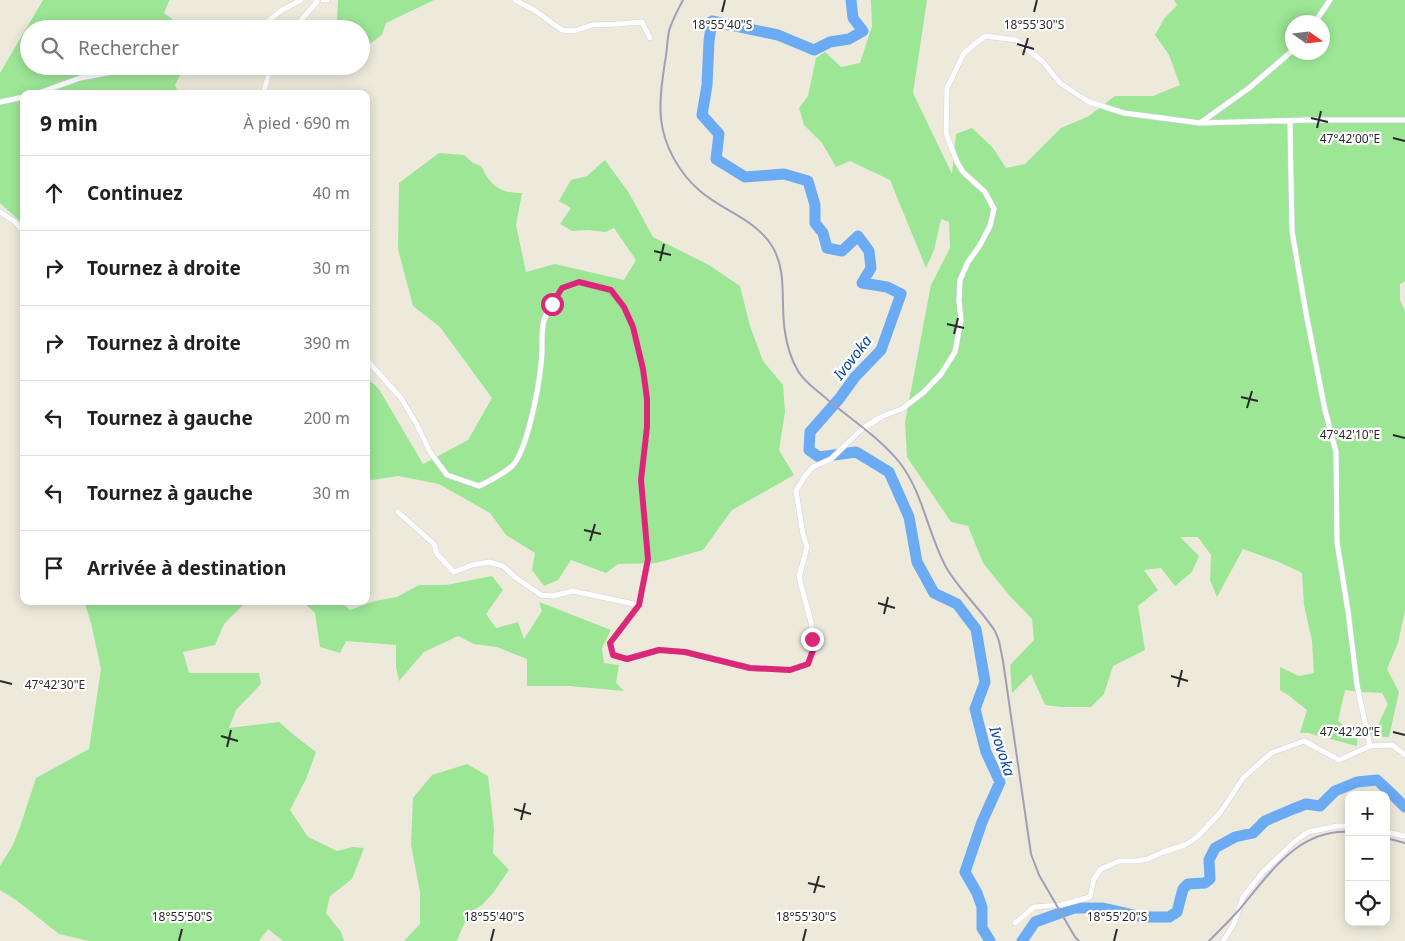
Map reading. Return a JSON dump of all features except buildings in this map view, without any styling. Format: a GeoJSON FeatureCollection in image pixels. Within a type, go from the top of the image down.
{"type":"FeatureCollection","features":[{"type":"Feature","properties":{"kind":"street"},"geometry":{"type":"LineString","coordinates":[[269,20],[282,10],[301,0]]}},
{"type":"Feature","properties":{"kind":"street"},"geometry":{"type":"LineString","coordinates":[[302,20],[317,0]]}},
{"type":"Feature","properties":{"kind":"street"},"geometry":{"type":"LineString","coordinates":[[515,0],[534,10],[562,30],[574,31],[592,25],[642,22],[650,38]]}},
{"type":"Feature","properties":{"kind":"street"},"geometry":{"type":"LineString","coordinates":[[1320,15],[1330,0]]}},
{"type":"Feature","properties":{"kind":"street"},"geometry":{"type":"LineString","coordinates":[[370,363],[402,398],[430,452],[446,475],[479,486],[501,475],[514,465],[523,446],[538,390],[542,362],[543,324],[562,288],[579,282],[611,290],[624,307],[633,327],[643,369],[647,399],[647,427],[641,480],[648,559],[639,605],[610,643],[613,655],[627,659],[659,650],[685,652],[750,668],[790,670],[808,664],[813,650],[812,622],[799,577],[807,548],[796,491],[813,467],[831,459],[863,428],[882,416],[902,409],[924,392],[941,374],[955,352],[961,320],[960,280],[968,262],[990,226],[994,209],[986,192],[963,172],[956,162],[946,133],[947,88],[964,53],[985,36],[1016,40],[1043,62],[1060,83],[1089,102],[1124,113],[1200,123],[1405,120]]}},
{"type":"Feature","properties":{"kind":"street"},"geometry":{"type":"LineString","coordinates":[[1200,123],[1250,88],[1285,57]]}},
{"type":"Feature","properties":{"kind":"street"},"geometry":{"type":"LineString","coordinates":[[47,90],[80,78],[96,75]]}},
{"type":"Feature","properties":{"kind":"street"},"geometry":{"type":"LineString","coordinates":[[263,90],[268,75]]}},
{"type":"Feature","properties":{"kind":"street"},"geometry":{"type":"LineString","coordinates":[[0,102],[20,98]]}},
{"type":"Feature","properties":{"kind":"street"},"geometry":{"type":"LineString","coordinates":[[1290,121],[1292,231],[1325,410],[1336,452],[1337,542],[1357,685],[1370,746]]}},
{"type":"Feature","properties":{"kind":"street"},"geometry":{"type":"LineString","coordinates":[[0,212],[14,221],[20,228]]}},
{"type":"Feature","properties":{"kind":"street"},"geometry":{"type":"LineString","coordinates":[[398,512],[434,544],[437,554],[454,572],[472,565],[489,562],[503,566],[541,595],[553,596],[573,591],[639,605]]}},
{"type":"Feature","properties":{"kind":"street"},"geometry":{"type":"LineString","coordinates":[[1015,923],[1034,907],[1061,905],[1090,897],[1094,879],[1101,869],[1119,861],[1148,859],[1185,845],[1197,837],[1220,812],[1243,778],[1271,753],[1304,741],[1339,760],[1370,746],[1392,745],[1405,755]]}},
{"type":"Feature","properties":{"kind":"street"},"geometry":{"type":"LineString","coordinates":[[1223,941],[1234,924],[1243,897],[1263,872],[1295,841],[1308,832],[1345,826]]}},
{"type":"Feature","properties":{"kind":"street"},"geometry":{"type":"LineString","coordinates":[[1390,833],[1405,836]]}},
{"type":"Feature","properties":{"kind":"green space"},"geometry":{"type":"Polygon","coordinates":[[[43,0],[170,0],[164,13],[173,20],[31,20],[43,0]]]}},
{"type":"Feature","properties":{"kind":"green space"},"geometry":{"type":"Polygon","coordinates":[[[338,0],[434,0],[386,23],[382,35],[370,44],[370,20],[337,20],[338,0]]]}},
{"type":"Feature","properties":{"kind":"green space"},"geometry":{"type":"Polygon","coordinates":[[[871,0],[927,0],[913,93],[952,174],[956,134],[972,128],[993,148],[1006,168],[1025,164],[1061,128],[1089,116],[1115,96],[1153,96],[1180,85],[1169,55],[1155,35],[1164,19],[1177,5],[1174,0],[1405,0],[1405,281],[1400,284],[1400,300],[1405,311],[1405,610],[1398,643],[1387,669],[1399,692],[1389,737],[1372,737],[1370,727],[1377,727],[1388,704],[1382,693],[1345,690],[1338,721],[1348,728],[1358,729],[1357,746],[1308,733],[1300,733],[1307,710],[1280,690],[1280,667],[1299,676],[1314,673],[1312,641],[1304,605],[1302,573],[1279,562],[1243,549],[1217,597],[1210,580],[1211,555],[1198,537],[1180,537],[1199,556],[1192,572],[1175,586],[1161,568],[1144,570],[1158,590],[1138,606],[1145,650],[1113,666],[1104,694],[1091,707],[1045,705],[1031,674],[1012,693],[1010,665],[1034,640],[1032,619],[1009,595],[983,563],[968,526],[951,522],[907,457],[905,422],[931,285],[950,248],[949,222],[941,219],[934,250],[926,268],[890,180],[850,161],[836,167],[822,143],[804,125],[799,108],[808,96],[816,58],[825,52],[841,67],[860,63],[872,26],[871,0]]]}},
{"type":"Feature","properties":{"kind":"green space"},"geometry":{"type":"Polygon","coordinates":[[[20,39],[20,75],[180,75],[175,85],[177,90],[20,90],[20,221],[0,203],[0,73],[20,39]]]}},
{"type":"Feature","properties":{"kind":"green space"},"geometry":{"type":"Polygon","coordinates":[[[439,153],[464,155],[473,163],[481,166],[488,179],[497,187],[507,192],[522,193],[516,225],[526,272],[555,264],[624,280],[636,260],[614,228],[606,232],[572,231],[560,224],[571,208],[559,201],[571,180],[587,176],[605,160],[629,193],[653,237],[709,265],[740,286],[750,326],[763,361],[783,385],[785,412],[779,450],[794,475],[732,510],[703,550],[656,563],[618,564],[606,573],[571,560],[558,580],[544,586],[532,570],[535,553],[506,535],[490,513],[439,484],[398,476],[370,480],[370,381],[379,389],[423,464],[468,440],[492,398],[440,327],[413,306],[398,249],[399,183],[439,153]]]}},
{"type":"Feature","properties":{"kind":"green space"},"geometry":{"type":"Polygon","coordinates":[[[492,576],[503,590],[486,614],[496,628],[518,622],[524,639],[542,611],[539,602],[611,630],[602,648],[604,663],[619,665],[616,683],[624,691],[569,686],[527,686],[527,659],[497,647],[474,644],[458,636],[424,652],[399,681],[396,667],[396,645],[346,641],[340,653],[320,647],[315,613],[306,605],[344,605],[350,610],[370,605],[370,603],[375,601],[397,597],[419,585],[446,585],[492,576]]]}},
{"type":"Feature","properties":{"kind":"green space"},"geometry":{"type":"Polygon","coordinates":[[[85,605],[243,605],[224,624],[215,645],[183,652],[189,673],[259,673],[261,684],[236,710],[229,728],[279,722],[316,752],[306,779],[290,810],[308,837],[337,851],[353,847],[364,848],[352,879],[330,896],[326,913],[341,932],[344,941],[283,941],[268,929],[259,941],[89,941],[59,934],[16,900],[0,890],[0,866],[13,845],[36,778],[89,749],[101,669],[85,605]]]}},
{"type":"Feature","properties":{"kind":"green space"},"geometry":{"type":"Polygon","coordinates":[[[467,764],[488,776],[494,829],[493,853],[509,870],[493,893],[482,905],[472,911],[457,941],[404,941],[420,924],[420,892],[411,845],[413,798],[432,775],[467,764]]]}},
{"type":"Feature","properties":{"kind":"waterway","name":"Ivovoka"},"geometry":{"type":"LineString","coordinates":[[851,0],[853,18],[863,31],[849,39],[830,42],[814,50],[778,35],[712,21],[707,85],[702,115],[719,134],[716,159],[745,177],[784,174],[808,181],[815,205],[815,223],[823,233],[827,248],[842,251],[858,236],[869,251],[871,268],[862,283],[887,287],[901,294],[881,350],[855,377],[839,399],[810,432],[809,450],[819,457],[856,452],[889,472],[909,517],[917,562],[934,593],[957,604],[976,629],[985,682],[975,709],[986,752],[1000,782],[982,822],[965,872],[977,893],[982,907],[982,928],[990,941]]}},
{"type":"Feature","properties":{"kind":"waterway"},"geometry":{"type":"LineString","coordinates":[[1022,941],[1035,922],[1074,908],[1103,908],[1143,917],[1169,917],[1177,912],[1183,889],[1188,884],[1205,883],[1210,879],[1209,860],[1215,848],[1235,837],[1253,833],[1265,821],[1293,809],[1306,804],[1320,806],[1335,791],[1357,782],[1377,780],[1405,807]]}},
{"type":"Feature","properties":{"kind":"railway"},"geometry":{"type":"LineString","coordinates":[[683,0],[669,31],[661,90],[661,119],[669,149],[679,167],[692,184],[709,198],[748,222],[772,246],[777,256],[782,277],[787,342],[791,357],[798,371],[808,383],[875,437],[900,463],[920,500],[934,541],[946,567],[995,631],[1003,661],[1031,854],[1039,875],[1079,941]]}},
{"type":"Feature","properties":{"kind":"railway"},"geometry":{"type":"LineString","coordinates":[[1209,941],[1285,857],[1299,846],[1314,838],[1331,833],[1345,832]]}},
{"type":"Feature","properties":{"kind":"railway"},"geometry":{"type":"LineString","coordinates":[[1390,839],[1405,843]]}},
{"type":"Feature","properties":{"kind":"route"},"geometry":{"type":"LineString","coordinates":[[552,304],[562,288],[579,282],[611,290],[624,307],[633,327],[643,369],[647,399],[647,427],[641,480],[648,559],[639,605],[610,643],[613,655],[627,659],[659,650],[685,652],[750,668],[790,670],[808,664],[813,650],[812,639]]}}]}
